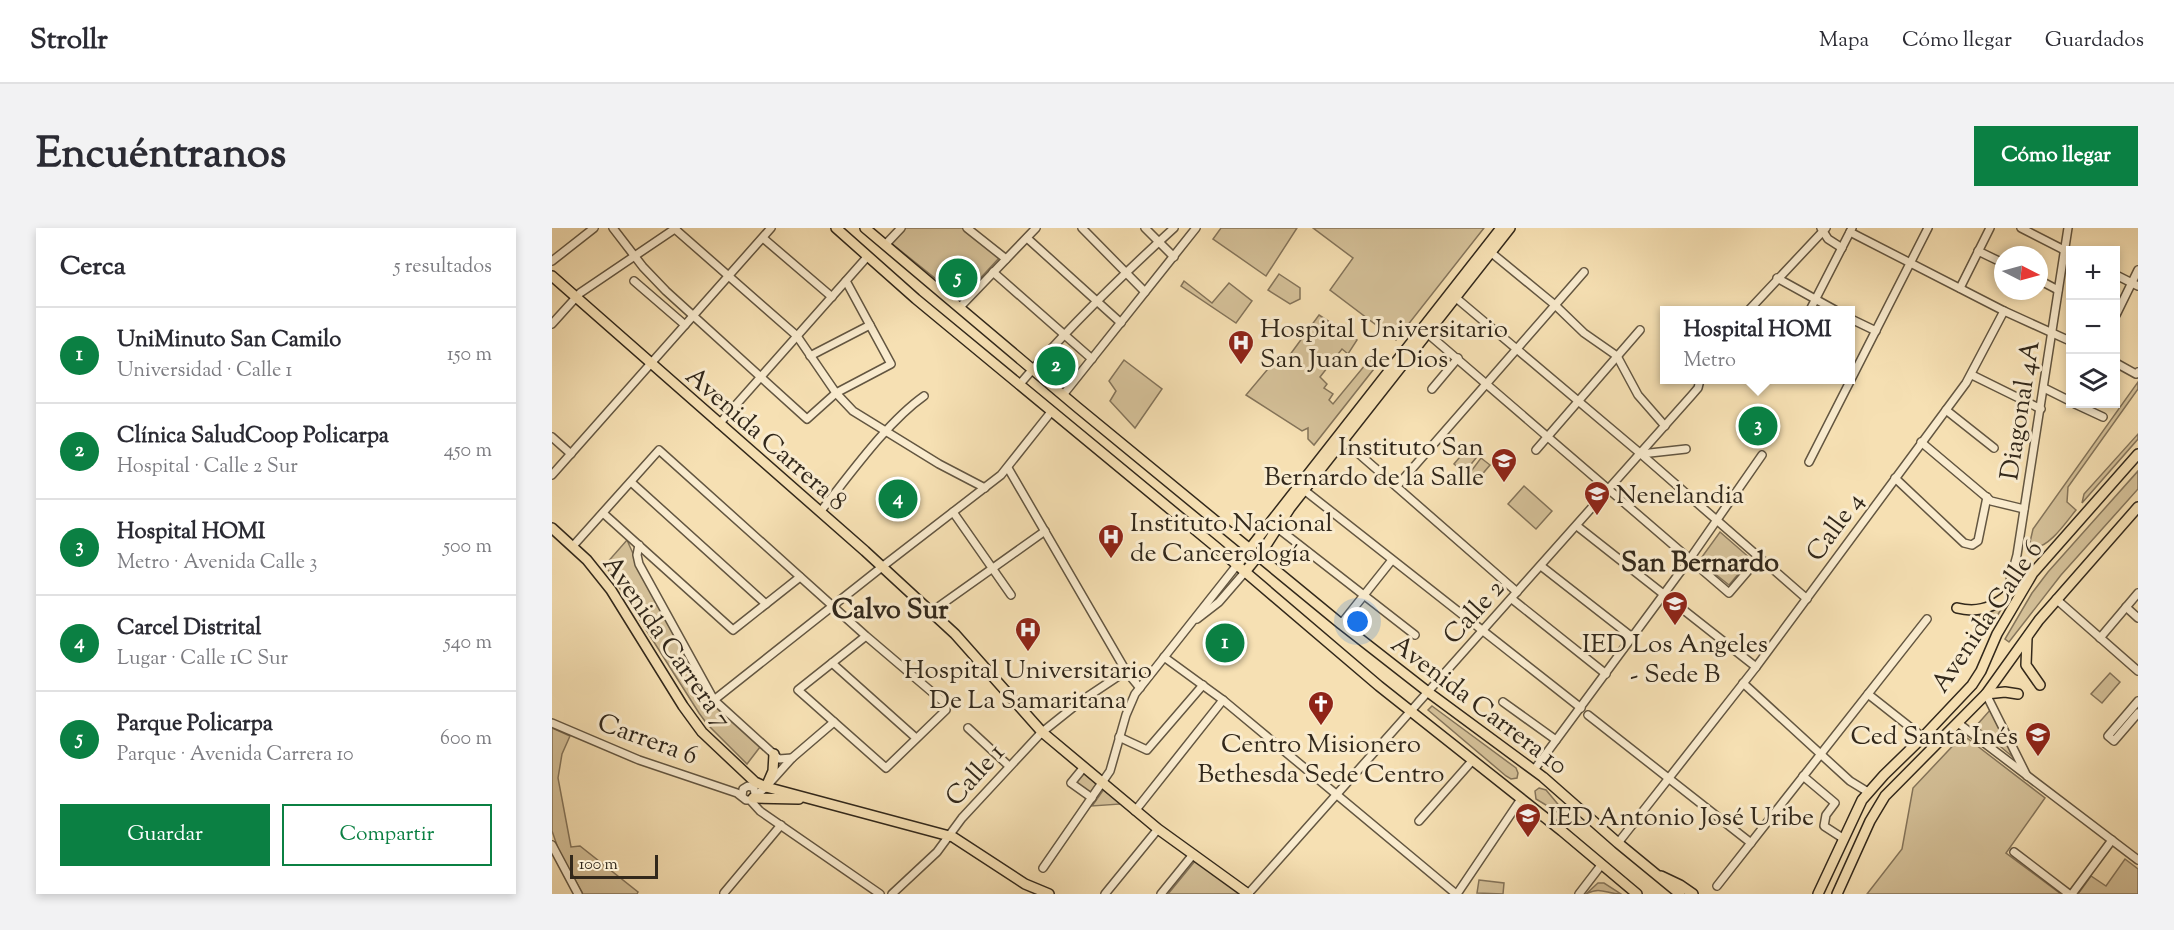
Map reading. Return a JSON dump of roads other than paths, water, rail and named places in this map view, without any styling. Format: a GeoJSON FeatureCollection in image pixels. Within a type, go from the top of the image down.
{"type":"FeatureCollection","features":[{"type":"Feature","properties":{"kind":"main road","name":"Avenida Carrera 10"},"geometry":{"type":"LineString","coordinates":[[836,228],[1051,412],[1411,711],[1637,894]]}},
{"type":"Feature","properties":{"kind":"main road","name":"Avenida Carrera 10"},"geometry":{"type":"LineString","coordinates":[[865,228],[1341,624],[1534,770],[1680,894]]}},
{"type":"Feature","properties":{"kind":"main road"},"geometry":{"type":"LineString","coordinates":[[1488,250],[1500,228]]}},
{"type":"Feature","properties":{"kind":"main road"},"geometry":{"type":"LineString","coordinates":[[1245,572],[1259,555],[1274,525],[1488,250],[1510,228]]}},
{"type":"Feature","properties":{"kind":"main road","name":"Avenida Carrera 8"},"geometry":{"type":"LineString","coordinates":[[552,276],[882,567],[972,650],[1042,732],[1192,856],[1248,894]]}},
{"type":"Feature","properties":{"kind":"main road"},"geometry":{"type":"LineString","coordinates":[[1237,565],[1304,490],[1427,333],[1453,295]]}},
{"type":"Feature","properties":{"kind":"main road","name":"Avenida Calle 6"},"geometry":{"type":"LineString","coordinates":[[1818,893],[1855,811],[1868,792],[1975,681],[1996,634],[2033,573],[2138,454]]}},
{"type":"Feature","properties":{"kind":"main road","name":"Avenida Calle 6"},"geometry":{"type":"LineString","coordinates":[[1837,894],[1881,801],[1986,694],[2056,599],[2138,507]]}},
{"type":"Feature","properties":{"kind":"main road","name":"Avenida Carrera 7"},"geometry":{"type":"LineString","coordinates":[[552,528],[573,546],[611,590],[692,720],[712,743],[748,775],[766,787],[949,836],[963,842],[1025,884],[1049,894]]}},
{"type":"Feature","properties":{"kind":"main road"},"geometry":{"type":"LineString","coordinates":[[1957,608],[1973,611],[1987,609],[2033,573]]}},
{"type":"Feature","properties":{"kind":"main road"},"geometry":{"type":"LineString","coordinates":[[2029,633],[2026,665],[2040,685]]}},
{"type":"Feature","properties":{"kind":"main road"},"geometry":{"type":"LineString","coordinates":[[1986,694],[2005,692],[2018,694]]}},
{"type":"Feature","properties":{"kind":"main road"},"geometry":{"type":"LineString","coordinates":[[766,787],[773,771],[774,754]]}},
{"type":"Feature","properties":{"kind":"main road"},"geometry":{"type":"LineString","coordinates":[[744,790],[748,775]]}},
{"type":"Feature","properties":{"kind":"main road"},"geometry":{"type":"LineString","coordinates":[[753,798],[816,799]]}},
{"type":"Feature","properties":{"kind":"main road"},"geometry":{"type":"LineString","coordinates":[[1655,874],[1673,880],[1693,894]]}},
{"type":"Feature","properties":{"kind":"street"},"geometry":{"type":"LineString","coordinates":[[552,261],[594,228]]}},
{"type":"Feature","properties":{"kind":"street"},"geometry":{"type":"LineString","coordinates":[[614,228],[658,283],[807,419],[836,393],[891,364],[846,281]]}},
{"type":"Feature","properties":{"kind":"street"},"geometry":{"type":"LineString","coordinates":[[552,324],[575,297],[676,228],[797,336],[836,393],[853,411],[939,464],[985,488]]}},
{"type":"Feature","properties":{"kind":"street"},"geometry":{"type":"LineString","coordinates":[[552,475],[771,228]]}},
{"type":"Feature","properties":{"kind":"street"},"geometry":{"type":"LineString","coordinates":[[885,245],[901,228]]}},
{"type":"Feature","properties":{"kind":"street"},"geometry":{"type":"LineString","coordinates":[[967,228],[1006,259]]}},
{"type":"Feature","properties":{"kind":"street"},"geometry":{"type":"LineString","coordinates":[[960,307],[1036,228]]}},
{"type":"Feature","properties":{"kind":"street"},"geometry":{"type":"LineString","coordinates":[[1082,228],[1145,292]]}},
{"type":"Feature","properties":{"kind":"street"},"geometry":{"type":"LineString","coordinates":[[1145,228],[1174,256]]}},
{"type":"Feature","properties":{"kind":"street"},"geometry":{"type":"LineString","coordinates":[[1019,385],[1096,301],[1174,228]]}},
{"type":"Feature","properties":{"kind":"street"},"geometry":{"type":"LineString","coordinates":[[1063,395],[1196,228]]}},
{"type":"Feature","properties":{"kind":"street"},"geometry":{"type":"LineString","coordinates":[[1855,372],[1928,228]]}},
{"type":"Feature","properties":{"kind":"street"},"geometry":{"type":"LineString","coordinates":[[1960,288],[1990,228]]}},
{"type":"Feature","properties":{"kind":"street"},"geometry":{"type":"LineString","coordinates":[[2021,228],[2066,250]]}},
{"type":"Feature","properties":{"kind":"street","name":"Diagonal 4A"},"geometry":{"type":"LineString","coordinates":[[2067,228],[2067,246]]}},
{"type":"Feature","properties":{"kind":"street"},"geometry":{"type":"LineString","coordinates":[[1752,306],[1823,229],[1828,238],[1842,248]]}},
{"type":"Feature","properties":{"kind":"street"},"geometry":{"type":"LineString","coordinates":[[1812,306],[1851,230],[2004,311],[2066,339]]}},
{"type":"Feature","properties":{"kind":"street"},"geometry":{"type":"LineString","coordinates":[[763,238],[832,297]]}},
{"type":"Feature","properties":{"kind":"street"},"geometry":{"type":"LineString","coordinates":[[1027,238],[1121,323]]}},
{"type":"Feature","properties":{"kind":"street"},"geometry":{"type":"LineString","coordinates":[[1488,250],[1584,333],[1617,357],[1638,395],[1665,426]]}},
{"type":"Feature","properties":{"kind":"street"},"geometry":{"type":"LineString","coordinates":[[1978,250],[1994,258]]}},
{"type":"Feature","properties":{"kind":"street","name":"Diagonal 4A"},"geometry":{"type":"LineString","coordinates":[[2005,597],[2013,573],[2041,409],[2058,290],[2066,255]]}},
{"type":"Feature","properties":{"kind":"street"},"geometry":{"type":"LineString","coordinates":[[718,424],[868,256]]}},
{"type":"Feature","properties":{"kind":"street"},"geometry":{"type":"LineString","coordinates":[[2120,307],[2135,284],[2138,270]]}},
{"type":"Feature","properties":{"kind":"street"},"geometry":{"type":"LineString","coordinates":[[993,272],[1092,359]]}},
{"type":"Feature","properties":{"kind":"street"},"geometry":{"type":"LineString","coordinates":[[1397,486],[1584,272]]}},
{"type":"Feature","properties":{"kind":"street"},"geometry":{"type":"LineString","coordinates":[[2120,277],[2135,284]]}},
{"type":"Feature","properties":{"kind":"street"},"geometry":{"type":"LineString","coordinates":[[1777,278],[1826,306]]}},
{"type":"Feature","properties":{"kind":"street"},"geometry":{"type":"LineString","coordinates":[[634,281],[685,325]]}},
{"type":"Feature","properties":{"kind":"street"},"geometry":{"type":"LineString","coordinates":[[2048,285],[2058,290]]}},
{"type":"Feature","properties":{"kind":"street"},"geometry":{"type":"LineString","coordinates":[[1453,295],[1641,454],[1807,599]]}},
{"type":"Feature","properties":{"kind":"street","name":"Calle 4"},"geometry":{"type":"LineString","coordinates":[[1618,843],[1756,667],[1972,375],[2004,311]]}},
{"type":"Feature","properties":{"kind":"street"},"geometry":{"type":"LineString","coordinates":[[1855,320],[1876,331]]}},
{"type":"Feature","properties":{"kind":"street"},"geometry":{"type":"LineString","coordinates":[[810,356],[870,326]]}},
{"type":"Feature","properties":{"kind":"street"},"geometry":{"type":"LineString","coordinates":[[1536,450],[1640,330]]}},
{"type":"Feature","properties":{"kind":"street"},"geometry":{"type":"LineString","coordinates":[[1427,333],[1729,593],[1759,558]]}},
{"type":"Feature","properties":{"kind":"street"},"geometry":{"type":"LineString","coordinates":[[1432,389],[1458,358]]}},
{"type":"Feature","properties":{"kind":"street"},"geometry":{"type":"LineString","coordinates":[[2120,365],[2137,373]]}},
{"type":"Feature","properties":{"kind":"street"},"geometry":{"type":"LineString","coordinates":[[1972,375],[2041,409]]}},
{"type":"Feature","properties":{"kind":"street","name":"Calle 2"},"geometry":{"type":"LineString","coordinates":[[1248,894],[1641,454],[1699,384]]}},
{"type":"Feature","properties":{"kind":"street"},"geometry":{"type":"LineString","coordinates":[[1809,462],[1849,384]]}},
{"type":"Feature","properties":{"kind":"street"},"geometry":{"type":"LineString","coordinates":[[2044,388],[2066,399]]}},
{"type":"Feature","properties":{"kind":"street"},"geometry":{"type":"LineString","coordinates":[[820,512],[903,413],[924,396]]}},
{"type":"Feature","properties":{"kind":"street"},"geometry":{"type":"LineString","coordinates":[[2084,408],[2103,417]]}},
{"type":"Feature","properties":{"kind":"street"},"geometry":{"type":"LineString","coordinates":[[1946,410],[1994,448]]}},
{"type":"Feature","properties":{"kind":"street"},"geometry":{"type":"LineString","coordinates":[[714,700],[985,488],[1008,468],[1051,412]]}},
{"type":"Feature","properties":{"kind":"street"},"geometry":{"type":"LineString","coordinates":[[552,437],[571,454]]}},
{"type":"Feature","properties":{"kind":"street"},"geometry":{"type":"LineString","coordinates":[[1343,440],[1517,592]]}},
{"type":"Feature","properties":{"kind":"street"},"geometry":{"type":"LineString","coordinates":[[1921,442],[1995,503],[2024,509]]}},
{"type":"Feature","properties":{"kind":"street"},"geometry":{"type":"LineString","coordinates":[[1641,454],[1686,449]]}},
{"type":"Feature","properties":{"kind":"street"},"geometry":{"type":"LineString","coordinates":[[573,546],[659,450],[832,606],[946,704],[946,708],[886,768],[798,690],[866,636]]}},
{"type":"Feature","properties":{"kind":"street"},"geometry":{"type":"LineString","coordinates":[[1534,770],[1689,560],[1762,455]]}},
{"type":"Feature","properties":{"kind":"street"},"geometry":{"type":"LineString","coordinates":[[1008,468],[1126,672],[1140,688]]}},
{"type":"Feature","properties":{"kind":"street"},"geometry":{"type":"LineString","coordinates":[[1895,478],[1964,543],[1972,545],[1978,541],[1987,497]]}},
{"type":"Feature","properties":{"kind":"street"},"geometry":{"type":"LineString","coordinates":[[631,482],[766,604]]}},
{"type":"Feature","properties":{"kind":"street"},"geometry":{"type":"LineString","coordinates":[[1304,490],[1581,708]]}},
{"type":"Feature","properties":{"kind":"street"},"geometry":{"type":"LineString","coordinates":[[953,512],[1011,595]]}},
{"type":"Feature","properties":{"kind":"street"},"geometry":{"type":"LineString","coordinates":[[603,513],[733,630],[800,577]]}},
{"type":"Feature","properties":{"kind":"street"},"geometry":{"type":"LineString","coordinates":[[1274,525],[1415,635]]}},
{"type":"Feature","properties":{"kind":"street"},"geometry":{"type":"LineString","coordinates":[[1577,526],[1756,667]]}},
{"type":"Feature","properties":{"kind":"street"},"geometry":{"type":"LineString","coordinates":[[931,612],[1045,531]]}},
{"type":"Feature","properties":{"kind":"street"},"geometry":{"type":"LineString","coordinates":[[639,545],[637,555],[639,564],[714,700],[782,760],[792,758]]}},
{"type":"Feature","properties":{"kind":"street"},"geometry":{"type":"LineString","coordinates":[[1341,624],[1392,560]]}},
{"type":"Feature","properties":{"kind":"street"},"geometry":{"type":"LineString","coordinates":[[1043,868],[1111,769],[1129,707],[1140,688],[1237,565]]}},
{"type":"Feature","properties":{"kind":"street"},"geometry":{"type":"LineString","coordinates":[[1541,566],[1632,637]]}},
{"type":"Feature","properties":{"kind":"street"},"geometry":{"type":"LineString","coordinates":[[1190,624],[1219,602],[1245,572]]}},
{"type":"Feature","properties":{"kind":"street"},"geometry":{"type":"LineString","coordinates":[[2100,638],[2138,593]]}},
{"type":"Feature","properties":{"kind":"street"},"geometry":{"type":"LineString","coordinates":[[1512,599],[1606,674]]}},
{"type":"Feature","properties":{"kind":"street"},"geometry":{"type":"LineString","coordinates":[[2056,599],[2138,671]]}},
{"type":"Feature","properties":{"kind":"street"},"geometry":{"type":"LineString","coordinates":[[2126,607],[2138,618]]}},
{"type":"Feature","properties":{"kind":"street"},"geometry":{"type":"LineString","coordinates":[[1717,886],[1927,619]]}},
{"type":"Feature","properties":{"kind":"street"},"geometry":{"type":"LineString","coordinates":[[1164,657],[1223,700],[1452,893],[1521,799]]}},
{"type":"Feature","properties":{"kind":"street"},"geometry":{"type":"LineString","coordinates":[[832,663],[916,738]]}},
{"type":"Feature","properties":{"kind":"street","name":"Calle 1"},"geometry":{"type":"LineString","coordinates":[[892,894],[937,852],[1009,766],[1042,732],[1089,696],[1126,672]]}},
{"type":"Feature","properties":{"kind":"street"},"geometry":{"type":"LineString","coordinates":[[1743,683],[1850,781],[1868,792]]}},
{"type":"Feature","properties":{"kind":"street"},"geometry":{"type":"LineString","coordinates":[[1119,737],[1147,750],[1203,685]]}},
{"type":"Feature","properties":{"kind":"street"},"geometry":{"type":"LineString","coordinates":[[1868,694],[1920,735],[1921,739]]}},
{"type":"Feature","properties":{"kind":"street"},"geometry":{"type":"LineString","coordinates":[[1986,694],[2028,779]]}},
{"type":"Feature","properties":{"kind":"street"},"geometry":{"type":"LineString","coordinates":[[1135,811],[1223,700]]}},
{"type":"Feature","properties":{"kind":"street"},"geometry":{"type":"LineString","coordinates":[[2138,700],[2108,736],[2114,741],[2138,713]]}},
{"type":"Feature","properties":{"kind":"street"},"geometry":{"type":"LineString","coordinates":[[1503,702],[1556,740]]}},
{"type":"Feature","properties":{"kind":"street"},"geometry":{"type":"LineString","coordinates":[[1588,715],[1751,843]]}},
{"type":"Feature","properties":{"kind":"street"},"geometry":{"type":"LineString","coordinates":[[834,722],[792,758],[766,787],[753,798],[746,800],[744,790],[752,787],[753,798],[756,808],[880,894]]}},
{"type":"Feature","properties":{"kind":"street","name":"Carrera 6"},"geometry":{"type":"LineString","coordinates":[[552,723],[639,760],[731,790],[744,790]]}},
{"type":"Feature","properties":{"kind":"street"},"geometry":{"type":"LineString","coordinates":[[1958,723],[2028,779],[2138,860]]}},
{"type":"Feature","properties":{"kind":"street"},"geometry":{"type":"LineString","coordinates":[[968,728],[1009,766]]}},
{"type":"Feature","properties":{"kind":"street"},"geometry":{"type":"LineString","coordinates":[[1419,821],[1472,761]]}},
{"type":"Feature","properties":{"kind":"street"},"geometry":{"type":"LineString","coordinates":[[1084,767],[1071,783],[1092,798]]}},
{"type":"Feature","properties":{"kind":"street"},"geometry":{"type":"LineString","coordinates":[[1803,776],[1835,803],[1826,815],[1824,826],[1841,837]]}},
{"type":"Feature","properties":{"kind":"street"},"geometry":{"type":"LineString","coordinates":[[724,893],[781,825]]}},
{"type":"Feature","properties":{"kind":"street"},"geometry":{"type":"LineString","coordinates":[[1105,894],[1158,829]]}},
{"type":"Feature","properties":{"kind":"street"},"geometry":{"type":"LineString","coordinates":[[2014,852],[2071,894],[2112,840]]}},
{"type":"Feature","properties":{"kind":"street"},"geometry":{"type":"LineString","coordinates":[[552,845],[578,894]]}},
{"type":"Feature","properties":{"kind":"street"},"geometry":{"type":"LineString","coordinates":[[1161,894],[1192,856]]}},
{"type":"Feature","properties":{"kind":"street"},"geometry":{"type":"LineString","coordinates":[[1579,894],[1602,864]]}},
{"type":"Feature","properties":{"kind":"place","name":"Parque Policarpa"},"geometry":{"type":"Point","coordinates":[958,278]}},
{"type":"Feature","properties":{"kind":"place","name":"Clínica SaludCoop Policarpa"},"geometry":{"type":"Point","coordinates":[1056,366]}},
{"type":"Feature","properties":{"kind":"place","name":"Hospital Universitario San Juan de Dios"},"geometry":{"type":"Point","coordinates":[1241,366]}},
{"type":"Feature","properties":{"kind":"place","name":"Hospital HOMI"},"geometry":{"type":"Point","coordinates":[1758,426]}},
{"type":"Feature","properties":{"kind":"place","name":"Instituto San Bernardo de la Salle"},"geometry":{"type":"Point","coordinates":[1504,484]}},
{"type":"Feature","properties":{"kind":"place","name":"Carcel Distrital"},"geometry":{"type":"Point","coordinates":[898,499]}},
{"type":"Feature","properties":{"kind":"place","name":"Nenelandia"},"geometry":{"type":"Point","coordinates":[1597,517]}},
{"type":"Feature","properties":{"kind":"place","name":"Instituto Nacional de Cancerología"},"geometry":{"type":"Point","coordinates":[1111,560]}},
{"type":"Feature","properties":{"kind":"place","name":"IED Los Angeles - Sede B"},"geometry":{"type":"Point","coordinates":[1675,627]}},
{"type":"Feature","properties":{"kind":"place","name":"UniMinuto San Camilo"},"geometry":{"type":"Point","coordinates":[1225,643]}},
{"type":"Feature","properties":{"kind":"place","name":"Hospital Universitario De La Samaritana"},"geometry":{"type":"Point","coordinates":[1028,653]}},
{"type":"Feature","properties":{"kind":"place","name":"Centro Misionero Bethesda Sede Centro"},"geometry":{"type":"Point","coordinates":[1321,727]}},
{"type":"Feature","properties":{"kind":"place","name":"Ced Santa Inés"},"geometry":{"type":"Point","coordinates":[2038,758]}},
{"type":"Feature","properties":{"kind":"place","name":"IED Antonio José Uribe"},"geometry":{"type":"Point","coordinates":[1528,839]}},
{"type":"Feature","properties":{"kind":"district","name":"San Bernardo"},"geometry":{"type":"Point","coordinates":[1700,562]}},
{"type":"Feature","properties":{"kind":"district","name":"Calvo Sur"},"geometry":{"type":"Point","coordinates":[890,609]}}]}
